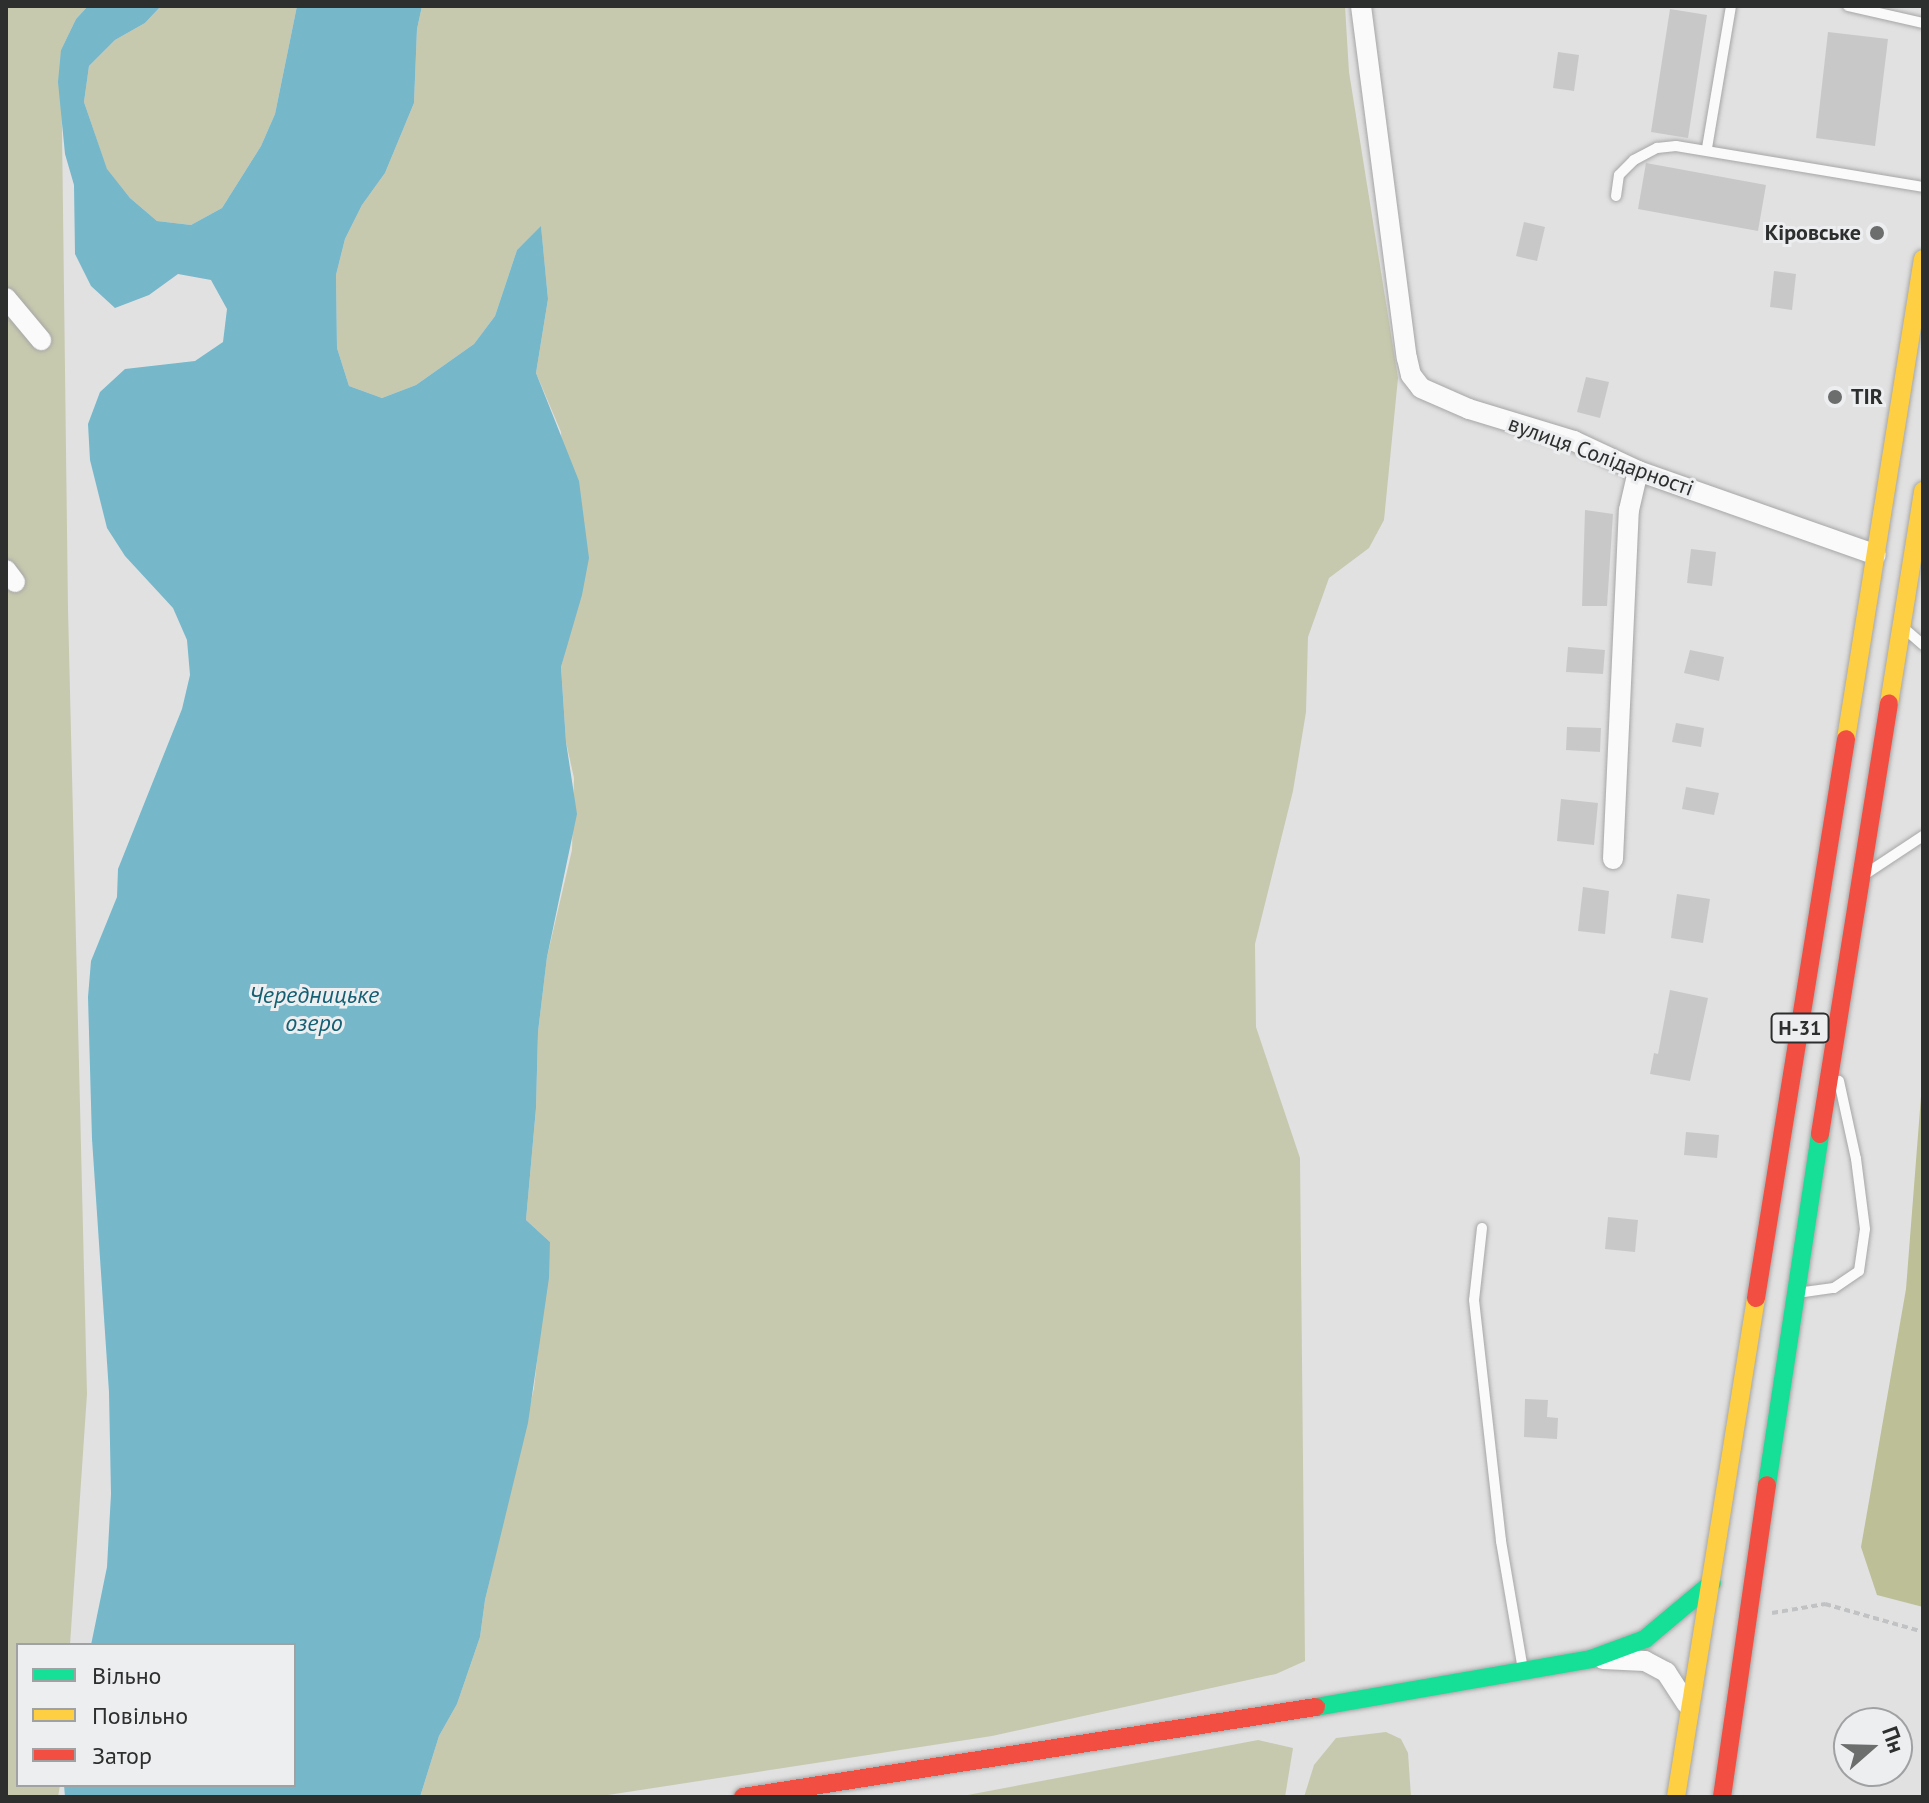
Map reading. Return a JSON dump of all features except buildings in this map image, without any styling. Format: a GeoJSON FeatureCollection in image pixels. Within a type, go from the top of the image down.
{"type":"FeatureCollection","features":[{"type":"Feature","properties":{"kind":"main road","name":"Н-31"},"geometry":{"type":"LineString","coordinates":[[1676,1797],[1923,259]]}},
{"type":"Feature","properties":{"kind":"main road","name":"Н-31"},"geometry":{"type":"LineString","coordinates":[[1722,1797],[1795,1293],[1923,491]]}},
{"type":"Feature","properties":{"kind":"main road"},"geometry":{"type":"LineString","coordinates":[[743,1797],[1591,1659],[1645,1639],[1672,1620],[1712,1583]]}},
{"type":"Feature","properties":{"kind":"main road"},"geometry":{"type":"LineString","coordinates":[[1656,1797],[1697,1673]]}},
{"type":"Feature","properties":{"kind":"street","name":"вулиця Солідарності"},"geometry":{"type":"LineString","coordinates":[[1361,6],[1411,375],[1421,388],[1469,409],[1574,441],[1638,471],[1876,555]]}},
{"type":"Feature","properties":{"kind":"street"},"geometry":{"type":"LineString","coordinates":[[6,298],[41,340]]}},
{"type":"Feature","properties":{"kind":"street"},"geometry":{"type":"LineString","coordinates":[[1613,859],[1629,510],[1638,471]]}},
{"type":"Feature","properties":{"kind":"street"},"geometry":{"type":"LineString","coordinates":[[1591,1659],[1645,1661],[1666,1672],[1687,1704]]}},
{"type":"Feature","properties":{"kind":"lane"},"geometry":{"type":"LineString","coordinates":[[1707,148],[1731,6]]}},
{"type":"Feature","properties":{"kind":"lane"},"geometry":{"type":"LineString","coordinates":[[1848,6],[1923,23]]}},
{"type":"Feature","properties":{"kind":"lane"},"geometry":{"type":"LineString","coordinates":[[1616,196],[1619,175],[1634,160],[1657,148],[1707,148],[1923,187]]}},
{"type":"Feature","properties":{"kind":"lane"},"geometry":{"type":"LineString","coordinates":[[1902,627],[1923,645]]}},
{"type":"Feature","properties":{"kind":"lane"},"geometry":{"type":"LineString","coordinates":[[1862,876],[1923,836]]}},
{"type":"Feature","properties":{"kind":"lane"},"geometry":{"type":"LineString","coordinates":[[1795,1293],[1834,1288],[1859,1271],[1863,1215],[1856,1159],[1833,1055]]}},
{"type":"Feature","properties":{"kind":"lane"},"geometry":{"type":"LineString","coordinates":[[1482,1228],[1474,1300],[1501,1541],[1523,1672]]}},
{"type":"Feature","properties":{"kind":"path"},"geometry":{"type":"LineString","coordinates":[[1750,1617],[1825,1604],[1923,1632]]}},
{"type":"Feature","properties":{"kind":"green space"},"geometry":{"type":"Polygon","coordinates":[[[6,6],[88,6],[76,19],[61,50],[68,609],[87,1394],[70,1643],[16,1643],[16,1787],[60,1787],[58,1797],[6,1797],[6,6]]]}},
{"type":"Feature","properties":{"kind":"green space"},"geometry":{"type":"Polygon","coordinates":[[[161,6],[297,6],[275,114],[261,146],[222,208],[191,225],[157,221],[130,198],[107,170],[84,102],[89,66],[115,40],[145,23],[161,6]]]}},
{"type":"Feature","properties":{"kind":"green space"},"geometry":{"type":"Polygon","coordinates":[[[422,6],[1345,6],[1349,72],[1398,378],[1384,520],[1369,548],[1329,578],[1308,637],[1306,712],[1293,791],[1255,944],[1256,1027],[1300,1158],[1305,1661],[1276,1674],[992,1736],[595,1797],[420,1797],[439,1736],[457,1704],[480,1637],[485,1600],[534,1388],[550,1242],[526,1220],[536,1108],[538,1032],[547,957],[572,850],[574,778],[566,742],[561,667],[570,631],[561,432],[536,373],[548,299],[541,227],[517,250],[495,316],[474,344],[416,385],[382,398],[349,386],[337,348],[336,275],[345,239],[362,205],[385,173],[414,103],[417,29],[422,6]]]}},
{"type":"Feature","properties":{"kind":"green space"},"geometry":{"type":"Polygon","coordinates":[[[1923,1071],[1923,1607],[1877,1595],[1861,1547],[1906,1289],[1923,1071]]]}},
{"type":"Feature","properties":{"kind":"green space"},"geometry":{"type":"Polygon","coordinates":[[[1386,1732],[1401,1739],[1408,1753],[1411,1797],[1304,1797],[1314,1765],[1336,1738],[1386,1732]]]}},
{"type":"Feature","properties":{"kind":"green space"},"geometry":{"type":"Polygon","coordinates":[[[1258,1740],[1293,1748],[1285,1797],[957,1797],[1258,1740]]]}},
{"type":"Feature","properties":{"kind":"water","name":"Чередницьке озеро"},"geometry":{"type":"Polygon","coordinates":[[[88,6],[161,6],[145,23],[115,40],[89,66],[84,102],[107,169],[130,198],[157,221],[191,225],[222,208],[261,146],[275,114],[297,6],[422,6],[417,29],[414,103],[385,173],[362,205],[345,239],[336,275],[337,348],[349,386],[382,398],[416,385],[474,344],[495,316],[517,250],[541,226],[548,299],[536,373],[579,481],[589,558],[582,595],[561,667],[566,742],[577,814],[547,957],[538,1032],[536,1108],[526,1220],[550,1242],[549,1278],[528,1423],[485,1600],[480,1637],[457,1704],[439,1736],[420,1797],[65,1797],[64,1787],[296,1787],[296,1643],[91,1643],[107,1567],[111,1494],[109,1392],[92,1139],[88,997],[91,961],[117,897],[118,869],[182,709],[190,675],[187,640],[173,608],[125,556],[107,528],[90,460],[88,424],[100,392],[125,369],[195,361],[223,342],[227,309],[211,280],[178,274],[149,295],[115,308],[91,286],[75,254],[74,185],[65,154],[58,82],[61,50],[76,19],[88,6]]]}},
{"type":"Feature","properties":{"kind":"traffic: fast"},"geometry":{"type":"LineString","coordinates":[[1767,1485],[1820,1134]]}},
{"type":"Feature","properties":{"kind":"traffic: fast"},"geometry":{"type":"LineString","coordinates":[[1316,1707],[1591,1659],[1645,1639],[1712,1583]]}},
{"type":"Feature","properties":{"kind":"traffic: slow"},"geometry":{"type":"LineString","coordinates":[[1846,739],[1923,259]]}},
{"type":"Feature","properties":{"kind":"traffic: slow"},"geometry":{"type":"LineString","coordinates":[[1889,704],[1923,491]]}},
{"type":"Feature","properties":{"kind":"traffic: slow"},"geometry":{"type":"LineString","coordinates":[[1676,1797],[1756,1298]]}},
{"type":"Feature","properties":{"kind":"traffic: jam"},"geometry":{"type":"LineString","coordinates":[[1820,1134],[1889,704]]}},
{"type":"Feature","properties":{"kind":"traffic: jam"},"geometry":{"type":"LineString","coordinates":[[1756,1298],[1846,739]]}},
{"type":"Feature","properties":{"kind":"traffic: jam"},"geometry":{"type":"LineString","coordinates":[[1722,1797],[1767,1485]]}},
{"type":"Feature","properties":{"kind":"traffic: jam"},"geometry":{"type":"LineString","coordinates":[[743,1797],[1316,1707]]}},
{"type":"Feature","properties":{"kind":"place","name":"Кіровське"},"geometry":{"type":"Point","coordinates":[1877,233]}},
{"type":"Feature","properties":{"kind":"place","name":"TIR"},"geometry":{"type":"Point","coordinates":[1835,397]}}]}
